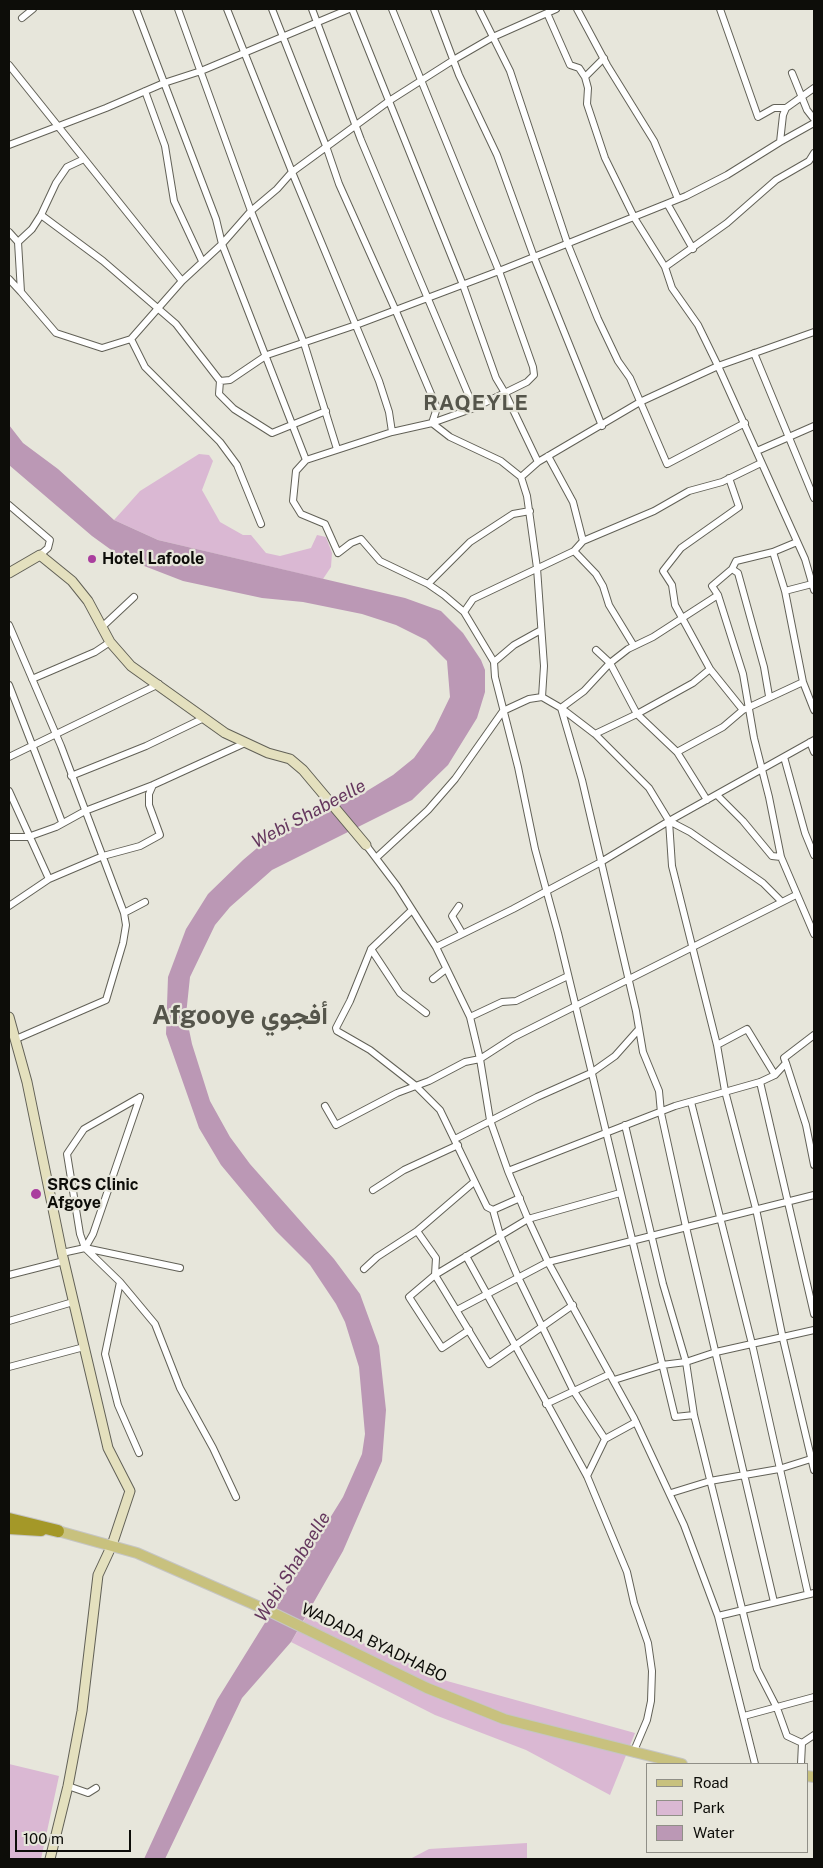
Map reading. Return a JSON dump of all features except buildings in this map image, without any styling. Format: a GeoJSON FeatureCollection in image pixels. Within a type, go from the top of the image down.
{"type":"FeatureCollection","features":[{"type":"Feature","properties":{"kind":"highway","name":"WADADA BYADHABO"},"geometry":{"type":"LineString","coordinates":[[9,1519],[58,1530]]}},
{"type":"Feature","properties":{"kind":"highway","name":"WADADA BYADHABO"},"geometry":{"type":"LineString","coordinates":[[9,1528],[58,1530]]}},
{"type":"Feature","properties":{"kind":"main road","name":"WADADA BYADHABO"},"geometry":{"type":"LineString","coordinates":[[58,1530],[137,1553],[269,1611],[427,1688],[504,1719],[678,1763]]}},
{"type":"Feature","properties":{"kind":"street"},"geometry":{"type":"LineString","coordinates":[[22,18],[33,9]]}},
{"type":"Feature","properties":{"kind":"street"},"geometry":{"type":"LineString","coordinates":[[136,9],[216,219],[222,244],[267,355],[306,460]]}},
{"type":"Feature","properties":{"kind":"street"},"geometry":{"type":"LineString","coordinates":[[178,9],[251,211],[304,343],[337,449]]}},
{"type":"Feature","properties":{"kind":"street"},"geometry":{"type":"LineString","coordinates":[[227,9],[379,381],[389,412],[392,432]]}},
{"type":"Feature","properties":{"kind":"street"},"geometry":{"type":"LineString","coordinates":[[272,9],[339,184],[437,408],[432,423]]}},
{"type":"Feature","properties":{"kind":"street"},"geometry":{"type":"LineString","coordinates":[[312,9],[356,125],[474,408]]}},
{"type":"Feature","properties":{"kind":"street"},"geometry":{"type":"LineString","coordinates":[[9,145],[164,83],[201,71],[244,51],[350,9],[463,285],[496,378],[538,462]]}},
{"type":"Feature","properties":{"kind":"street"},"geometry":{"type":"LineString","coordinates":[[392,9],[499,271],[533,367],[534,375],[527,382],[474,408],[432,423],[392,432],[306,460],[296,471],[293,501],[301,514],[325,524],[338,553],[351,543],[361,539],[380,561],[428,584],[464,612],[494,662],[546,892],[675,1417],[694,1415]]}},
{"type":"Feature","properties":{"kind":"street"},"geometry":{"type":"LineString","coordinates":[[434,9],[459,75],[497,155],[534,257],[602,426]]}},
{"type":"Feature","properties":{"kind":"street"},"geometry":{"type":"LineString","coordinates":[[479,9],[510,71],[568,245],[598,319],[618,361],[630,378],[667,464],[745,423]]}},
{"type":"Feature","properties":{"kind":"street"},"geometry":{"type":"LineString","coordinates":[[9,279],[56,332],[102,348],[131,339],[182,281],[222,244],[251,211],[277,190],[292,172],[389,101],[454,59],[492,37],[555,9]]}},
{"type":"Feature","properties":{"kind":"street"},"geometry":{"type":"LineString","coordinates":[[577,9],[654,142],[678,199]]}},
{"type":"Feature","properties":{"kind":"street"},"geometry":{"type":"LineString","coordinates":[[720,9],[758,117],[774,108],[786,108]]}},
{"type":"Feature","properties":{"kind":"street"},"geometry":{"type":"LineString","coordinates":[[547,13],[570,65],[579,68],[584,77],[588,88],[587,104],[605,158],[634,218],[665,267],[672,288],[698,325],[745,423],[761,463],[805,559],[813,587],[785,591]]}},
{"type":"Feature","properties":{"kind":"street"},"geometry":{"type":"LineString","coordinates":[[584,77],[604,58]]}},
{"type":"Feature","properties":{"kind":"street"},"geometry":{"type":"LineString","coordinates":[[9,65],[182,281]]}},
{"type":"Feature","properties":{"kind":"street"},"geometry":{"type":"LineString","coordinates":[[220,381],[230,380],[267,355],[356,325],[568,245],[668,205],[727,175],[814,121],[807,110],[792,72]]}},
{"type":"Feature","properties":{"kind":"street"},"geometry":{"type":"LineString","coordinates":[[780,142],[783,115],[786,108],[814,88]]}},
{"type":"Feature","properties":{"kind":"street"},"geometry":{"type":"LineString","coordinates":[[145,91],[165,146],[174,202],[202,261]]}},
{"type":"Feature","properties":{"kind":"street"},"geometry":{"type":"LineString","coordinates":[[665,267],[693,249],[727,223],[776,180],[809,161],[814,153]]}},
{"type":"Feature","properties":{"kind":"street"},"geometry":{"type":"LineString","coordinates":[[18,242],[32,229],[41,215],[56,183],[67,167],[84,158]]}},
{"type":"Feature","properties":{"kind":"street"},"geometry":{"type":"LineString","coordinates":[[668,205],[693,249]]}},
{"type":"Feature","properties":{"kind":"street"},"geometry":{"type":"LineString","coordinates":[[41,215],[103,261],[176,324],[220,381],[219,394],[253,422],[272,432],[326,411]]}},
{"type":"Feature","properties":{"kind":"street"},"geometry":{"type":"LineString","coordinates":[[9,232],[18,242],[21,292]]}},
{"type":"Feature","properties":{"kind":"street"},"geometry":{"type":"LineString","coordinates":[[521,477],[538,462],[640,402],[718,366],[812,331],[814,332]]}},
{"type":"Feature","properties":{"kind":"street"},"geometry":{"type":"LineString","coordinates":[[131,339],[145,367],[220,442],[237,465],[261,524]]}},
{"type":"Feature","properties":{"kind":"street"},"geometry":{"type":"LineString","coordinates":[[754,353],[814,498]]}},
{"type":"Feature","properties":{"kind":"street"},"geometry":{"type":"LineString","coordinates":[[432,423],[450,437],[501,461],[521,477],[530,511],[537,568],[544,666],[542,697]]}},
{"type":"Feature","properties":{"kind":"street"},"geometry":{"type":"LineString","coordinates":[[757,452],[814,426]]}},
{"type":"Feature","properties":{"kind":"street"},"geometry":{"type":"LineString","coordinates":[[548,456],[573,502],[583,541]]}},
{"type":"Feature","properties":{"kind":"street"},"geometry":{"type":"LineString","coordinates":[[464,612],[473,599],[574,551],[583,541],[654,511],[690,490],[729,478],[761,463]]}},
{"type":"Feature","properties":{"kind":"street"},"geometry":{"type":"LineString","coordinates":[[729,478],[739,507],[681,548],[663,571],[672,585],[675,605],[681,618],[710,669],[743,710]]}},
{"type":"Feature","properties":{"kind":"street"},"geometry":{"type":"LineString","coordinates":[[9,505],[50,540],[48,548],[40,555],[9,573]]}},
{"type":"Feature","properties":{"kind":"street"},"geometry":{"type":"LineString","coordinates":[[428,584],[470,542],[513,514],[530,511]]}},
{"type":"Feature","properties":{"kind":"street"},"geometry":{"type":"LineString","coordinates":[[797,542],[772,552],[736,562],[732,569],[712,586],[718,595],[734,640],[781,857],[814,934]]}},
{"type":"Feature","properties":{"kind":"street"},"geometry":{"type":"LineString","coordinates":[[574,551],[596,574],[603,586],[609,605],[634,646]]}},
{"type":"Feature","properties":{"kind":"street"},"geometry":{"type":"LineString","coordinates":[[772,552],[785,591],[803,682],[814,710]]}},
{"type":"Feature","properties":{"kind":"street"},"geometry":{"type":"LineString","coordinates":[[40,555],[72,580],[88,601],[110,642],[131,666],[159,684],[225,733],[245,743],[290,760],[303,770],[327,796],[376,858],[436,947],[470,1017],[480,1058],[490,1120],[528,1219],[548,1262],[636,1422],[670,1493],[718,1616],[755,1763]]}},
{"type":"Feature","properties":{"kind":"street"},"geometry":{"type":"LineString","coordinates":[[732,569],[738,573],[764,667],[769,696]]}},
{"type":"Feature","properties":{"kind":"street"},"geometry":{"type":"LineString","coordinates":[[560,708],[584,691],[610,663],[634,646],[718,595]]}},
{"type":"Feature","properties":{"kind":"street"},"geometry":{"type":"LineString","coordinates":[[102,627],[134,597]]}},
{"type":"Feature","properties":{"kind":"street"},"geometry":{"type":"LineString","coordinates":[[9,625],[56,734],[124,913],[126,925],[106,1000],[12,1040]]}},
{"type":"Feature","properties":{"kind":"street"},"geometry":{"type":"LineString","coordinates":[[494,662],[514,645],[541,630]]}},
{"type":"Feature","properties":{"kind":"street"},"geometry":{"type":"LineString","coordinates":[[32,679],[95,652],[110,642]]}},
{"type":"Feature","properties":{"kind":"street"},"geometry":{"type":"LineString","coordinates":[[596,650],[610,663],[637,714],[677,752],[707,800]]}},
{"type":"Feature","properties":{"kind":"street"},"geometry":{"type":"LineString","coordinates":[[595,734],[693,684],[710,669]]}},
{"type":"Feature","properties":{"kind":"street"},"geometry":{"type":"LineString","coordinates":[[677,752],[723,727],[743,710],[769,696],[803,682]]}},
{"type":"Feature","properties":{"kind":"street"},"geometry":{"type":"LineString","coordinates":[[9,757],[159,684]]}},
{"type":"Feature","properties":{"kind":"street"},"geometry":{"type":"LineString","coordinates":[[9,685],[62,822]]}},
{"type":"Feature","properties":{"kind":"street"},"geometry":{"type":"LineString","coordinates":[[376,858],[428,810],[455,779],[476,747],[504,711],[529,699],[542,697],[560,708],[595,734],[649,788],[669,821],[672,866],[717,1045],[725,1091],[756,1209],[783,1339],[813,1458],[814,1470]]}},
{"type":"Feature","properties":{"kind":"street"},"geometry":{"type":"LineString","coordinates":[[560,708],[582,780],[629,979],[643,1052],[659,1091],[661,1113],[686,1227],[774,1602]]}},
{"type":"Feature","properties":{"kind":"street"},"geometry":{"type":"LineString","coordinates":[[71,776],[146,746],[204,718]]}},
{"type":"Feature","properties":{"kind":"street"},"geometry":{"type":"LineString","coordinates":[[436,947],[601,862],[669,821],[812,741],[814,752]]}},
{"type":"Feature","properties":{"kind":"street"},"geometry":{"type":"LineString","coordinates":[[9,837],[28,837],[56,827],[85,811],[153,784],[245,743]]}},
{"type":"Feature","properties":{"kind":"street"},"geometry":{"type":"LineString","coordinates":[[784,757],[806,834],[814,855]]}},
{"type":"Feature","properties":{"kind":"street"},"geometry":{"type":"LineString","coordinates":[[9,906],[49,879],[103,856],[140,846],[160,835],[149,805],[149,794],[153,784]]}},
{"type":"Feature","properties":{"kind":"street"},"geometry":{"type":"LineString","coordinates":[[9,791],[28,837],[49,879]]}},
{"type":"Feature","properties":{"kind":"street"},"geometry":{"type":"LineString","coordinates":[[717,795],[743,821],[772,856],[781,857]]}},
{"type":"Feature","properties":{"kind":"street"},"geometry":{"type":"LineString","coordinates":[[669,821],[690,832],[763,883],[781,901]]}},
{"type":"Feature","properties":{"kind":"street"},"geometry":{"type":"LineString","coordinates":[[325,1106],[336,1125],[465,1062],[480,1058],[575,1006],[796,895]]}},
{"type":"Feature","properties":{"kind":"street"},"geometry":{"type":"LineString","coordinates":[[124,913],[145,902]]}},
{"type":"Feature","properties":{"kind":"street"},"geometry":{"type":"LineString","coordinates":[[459,906],[452,916],[462,933]]}},
{"type":"Feature","properties":{"kind":"street"},"geometry":{"type":"LineString","coordinates":[[412,910],[371,949],[350,1001],[336,1028],[337,1031],[370,1050],[416,1086],[440,1110],[487,1207],[493,1210],[500,1235],[518,1277],[573,1390],[605,1439]]}},
{"type":"Feature","properties":{"kind":"street"},"geometry":{"type":"LineString","coordinates":[[371,949],[400,993],[426,1013]]}},
{"type":"Feature","properties":{"kind":"street"},"geometry":{"type":"LineString","coordinates":[[433,979],[446,969]]}},
{"type":"Feature","properties":{"kind":"street"},"geometry":{"type":"LineString","coordinates":[[470,1017],[502,1002],[516,1001],[568,976]]}},
{"type":"Feature","properties":{"kind":"street"},"geometry":{"type":"LineString","coordinates":[[9,1017],[12,1040],[27,1082],[63,1257],[108,1448],[130,1491],[112,1545],[98,1575],[82,1711],[68,1786],[50,1859]]}},
{"type":"Feature","properties":{"kind":"street"},"geometry":{"type":"LineString","coordinates":[[717,1045],[747,1028],[775,1075]]}},
{"type":"Feature","properties":{"kind":"street"},"geometry":{"type":"LineString","coordinates":[[373,1190],[490,1120],[591,1074],[615,1056],[639,1029]]}},
{"type":"Feature","properties":{"kind":"street"},"geometry":{"type":"LineString","coordinates":[[814,1035],[784,1058],[806,1125],[814,1165]]}},
{"type":"Feature","properties":{"kind":"street"},"geometry":{"type":"LineString","coordinates":[[508,1171],[605,1132],[725,1091],[760,1082],[775,1075],[786,1063]]}},
{"type":"Feature","properties":{"kind":"street"},"geometry":{"type":"LineString","coordinates":[[760,1082],[814,1314]]}},
{"type":"Feature","properties":{"kind":"street"},"geometry":{"type":"LineString","coordinates":[[85,1248],[93,1234],[140,1097],[84,1130],[67,1154],[80,1234],[85,1248],[120,1282],[155,1324],[180,1388],[213,1448],[236,1497]]}},
{"type":"Feature","properties":{"kind":"street"},"geometry":{"type":"LineString","coordinates":[[691,1102],[752,1344],[779,1469],[811,1594],[718,1616]]}},
{"type":"Feature","properties":{"kind":"street"},"geometry":{"type":"LineString","coordinates":[[625,1125],[663,1284],[686,1362],[694,1415],[756,1668],[777,1708],[787,1736],[802,1743]]}},
{"type":"Feature","properties":{"kind":"street"},"geometry":{"type":"LineString","coordinates":[[364,1269],[377,1257],[417,1231],[474,1182]]}},
{"type":"Feature","properties":{"kind":"street"},"geometry":{"type":"LineString","coordinates":[[469,1330],[442,1348],[409,1297],[435,1275],[528,1219],[620,1193]]}},
{"type":"Feature","properties":{"kind":"street"},"geometry":{"type":"LineString","coordinates":[[457,1310],[548,1262],[814,1195]]}},
{"type":"Feature","properties":{"kind":"street"},"geometry":{"type":"LineString","coordinates":[[493,1210],[520,1198]]}},
{"type":"Feature","properties":{"kind":"street"},"geometry":{"type":"LineString","coordinates":[[417,1231],[436,1258],[435,1275],[489,1364],[573,1306]]}},
{"type":"Feature","properties":{"kind":"street"},"geometry":{"type":"LineString","coordinates":[[9,1275],[85,1248],[180,1268]]}},
{"type":"Feature","properties":{"kind":"street"},"geometry":{"type":"LineString","coordinates":[[466,1256],[586,1476],[627,1572],[634,1604],[648,1643],[652,1671],[651,1701],[633,1753]]}},
{"type":"Feature","properties":{"kind":"street"},"geometry":{"type":"LineString","coordinates":[[120,1282],[105,1354],[118,1405],[139,1453]]}},
{"type":"Feature","properties":{"kind":"street"},"geometry":{"type":"LineString","coordinates":[[9,1321],[73,1302]]}},
{"type":"Feature","properties":{"kind":"street"},"geometry":{"type":"LineString","coordinates":[[546,1404],[573,1390],[612,1377],[662,1365],[686,1362],[716,1352],[783,1339],[814,1330]]}},
{"type":"Feature","properties":{"kind":"street"},"geometry":{"type":"LineString","coordinates":[[9,1368],[84,1347]]}},
{"type":"Feature","properties":{"kind":"street"},"geometry":{"type":"LineString","coordinates":[[586,1476],[605,1439],[636,1422]]}},
{"type":"Feature","properties":{"kind":"street"},"geometry":{"type":"LineString","coordinates":[[670,1493],[710,1481],[779,1469],[813,1458]]}},
{"type":"Feature","properties":{"kind":"street"},"geometry":{"type":"LineString","coordinates":[[744,1716],[814,1696]]}},
{"type":"Feature","properties":{"kind":"street"},"geometry":{"type":"LineString","coordinates":[[802,1743],[814,1735]]}},
{"type":"Feature","properties":{"kind":"street"},"geometry":{"type":"LineString","coordinates":[[801,1763],[802,1743]]}},
{"type":"Feature","properties":{"kind":"street"},"geometry":{"type":"LineString","coordinates":[[68,1786],[88,1793],[96,1788]]}},
{"type":"Feature","properties":{"kind":"green space"},"geometry":{"type":"Polygon","coordinates":[[[199,454],[209,455],[213,461],[202,490],[220,522],[243,535],[251,535],[266,553],[280,556],[311,548],[317,535],[326,537],[332,553],[331,567],[323,579],[158,540],[114,520],[140,491],[199,454]]]}},
{"type":"Feature","properties":{"kind":"green space"},"geometry":{"type":"Polygon","coordinates":[[[306,1617],[447,1681],[635,1733],[610,1795],[526,1750],[435,1715],[291,1642],[306,1617]]]}},
{"type":"Feature","properties":{"kind":"green space"},"geometry":{"type":"Polygon","coordinates":[[[9,1764],[59,1776],[41,1859],[9,1859],[9,1764]]]}},
{"type":"Feature","properties":{"kind":"green space"},"geometry":{"type":"Polygon","coordinates":[[[527,1843],[527,1859],[410,1859],[429,1849],[527,1843]]]}},
{"type":"Feature","properties":{"kind":"water"},"geometry":{"type":"Polygon","coordinates":[[[9,425],[23,443],[58,469],[114,520],[158,540],[405,598],[441,611],[463,633],[481,660],[485,670],[485,692],[477,718],[448,765],[412,800],[272,870],[230,907],[215,925],[190,977],[186,1015],[192,1044],[210,1101],[230,1137],[250,1164],[334,1259],[360,1294],[379,1346],[386,1410],[382,1461],[343,1551],[291,1642],[242,1698],[165,1859],[144,1859],[217,1700],[343,1497],[362,1454],[365,1434],[359,1367],[345,1322],[336,1304],[310,1265],[276,1231],[221,1165],[199,1128],[166,1034],[168,977],[186,929],[208,894],[243,860],[263,843],[290,828],[357,797],[393,775],[414,758],[434,730],[450,697],[447,661],[426,640],[396,625],[362,614],[303,602],[262,598],[183,581],[121,557],[92,536],[9,465],[9,425]]]}},
{"type":"Feature","properties":{"kind":"place","name":"Hotel Lafoole"},"geometry":{"type":"Point","coordinates":[92,559]}},
{"type":"Feature","properties":{"kind":"place","name":"SRCS Clinic Afgoye"},"geometry":{"type":"Point","coordinates":[36,1194]}},
{"type":"Feature","properties":{"kind":"district","name":"RAQEYLE"},"geometry":{"type":"Point","coordinates":[476,404]}},
{"type":"Feature","properties":{"kind":"district","name":"Afgooye أفجوي"},"geometry":{"type":"Point","coordinates":[240,1016]}},
{"type":"Feature","properties":{"kind":"water label","name":"Webi Shabeelle"},"geometry":{"type":"Point","coordinates":[309,814]}},
{"type":"Feature","properties":{"kind":"water label","name":"Webi Shabeelle"},"geometry":{"type":"Point","coordinates":[293,1567]}}]}
